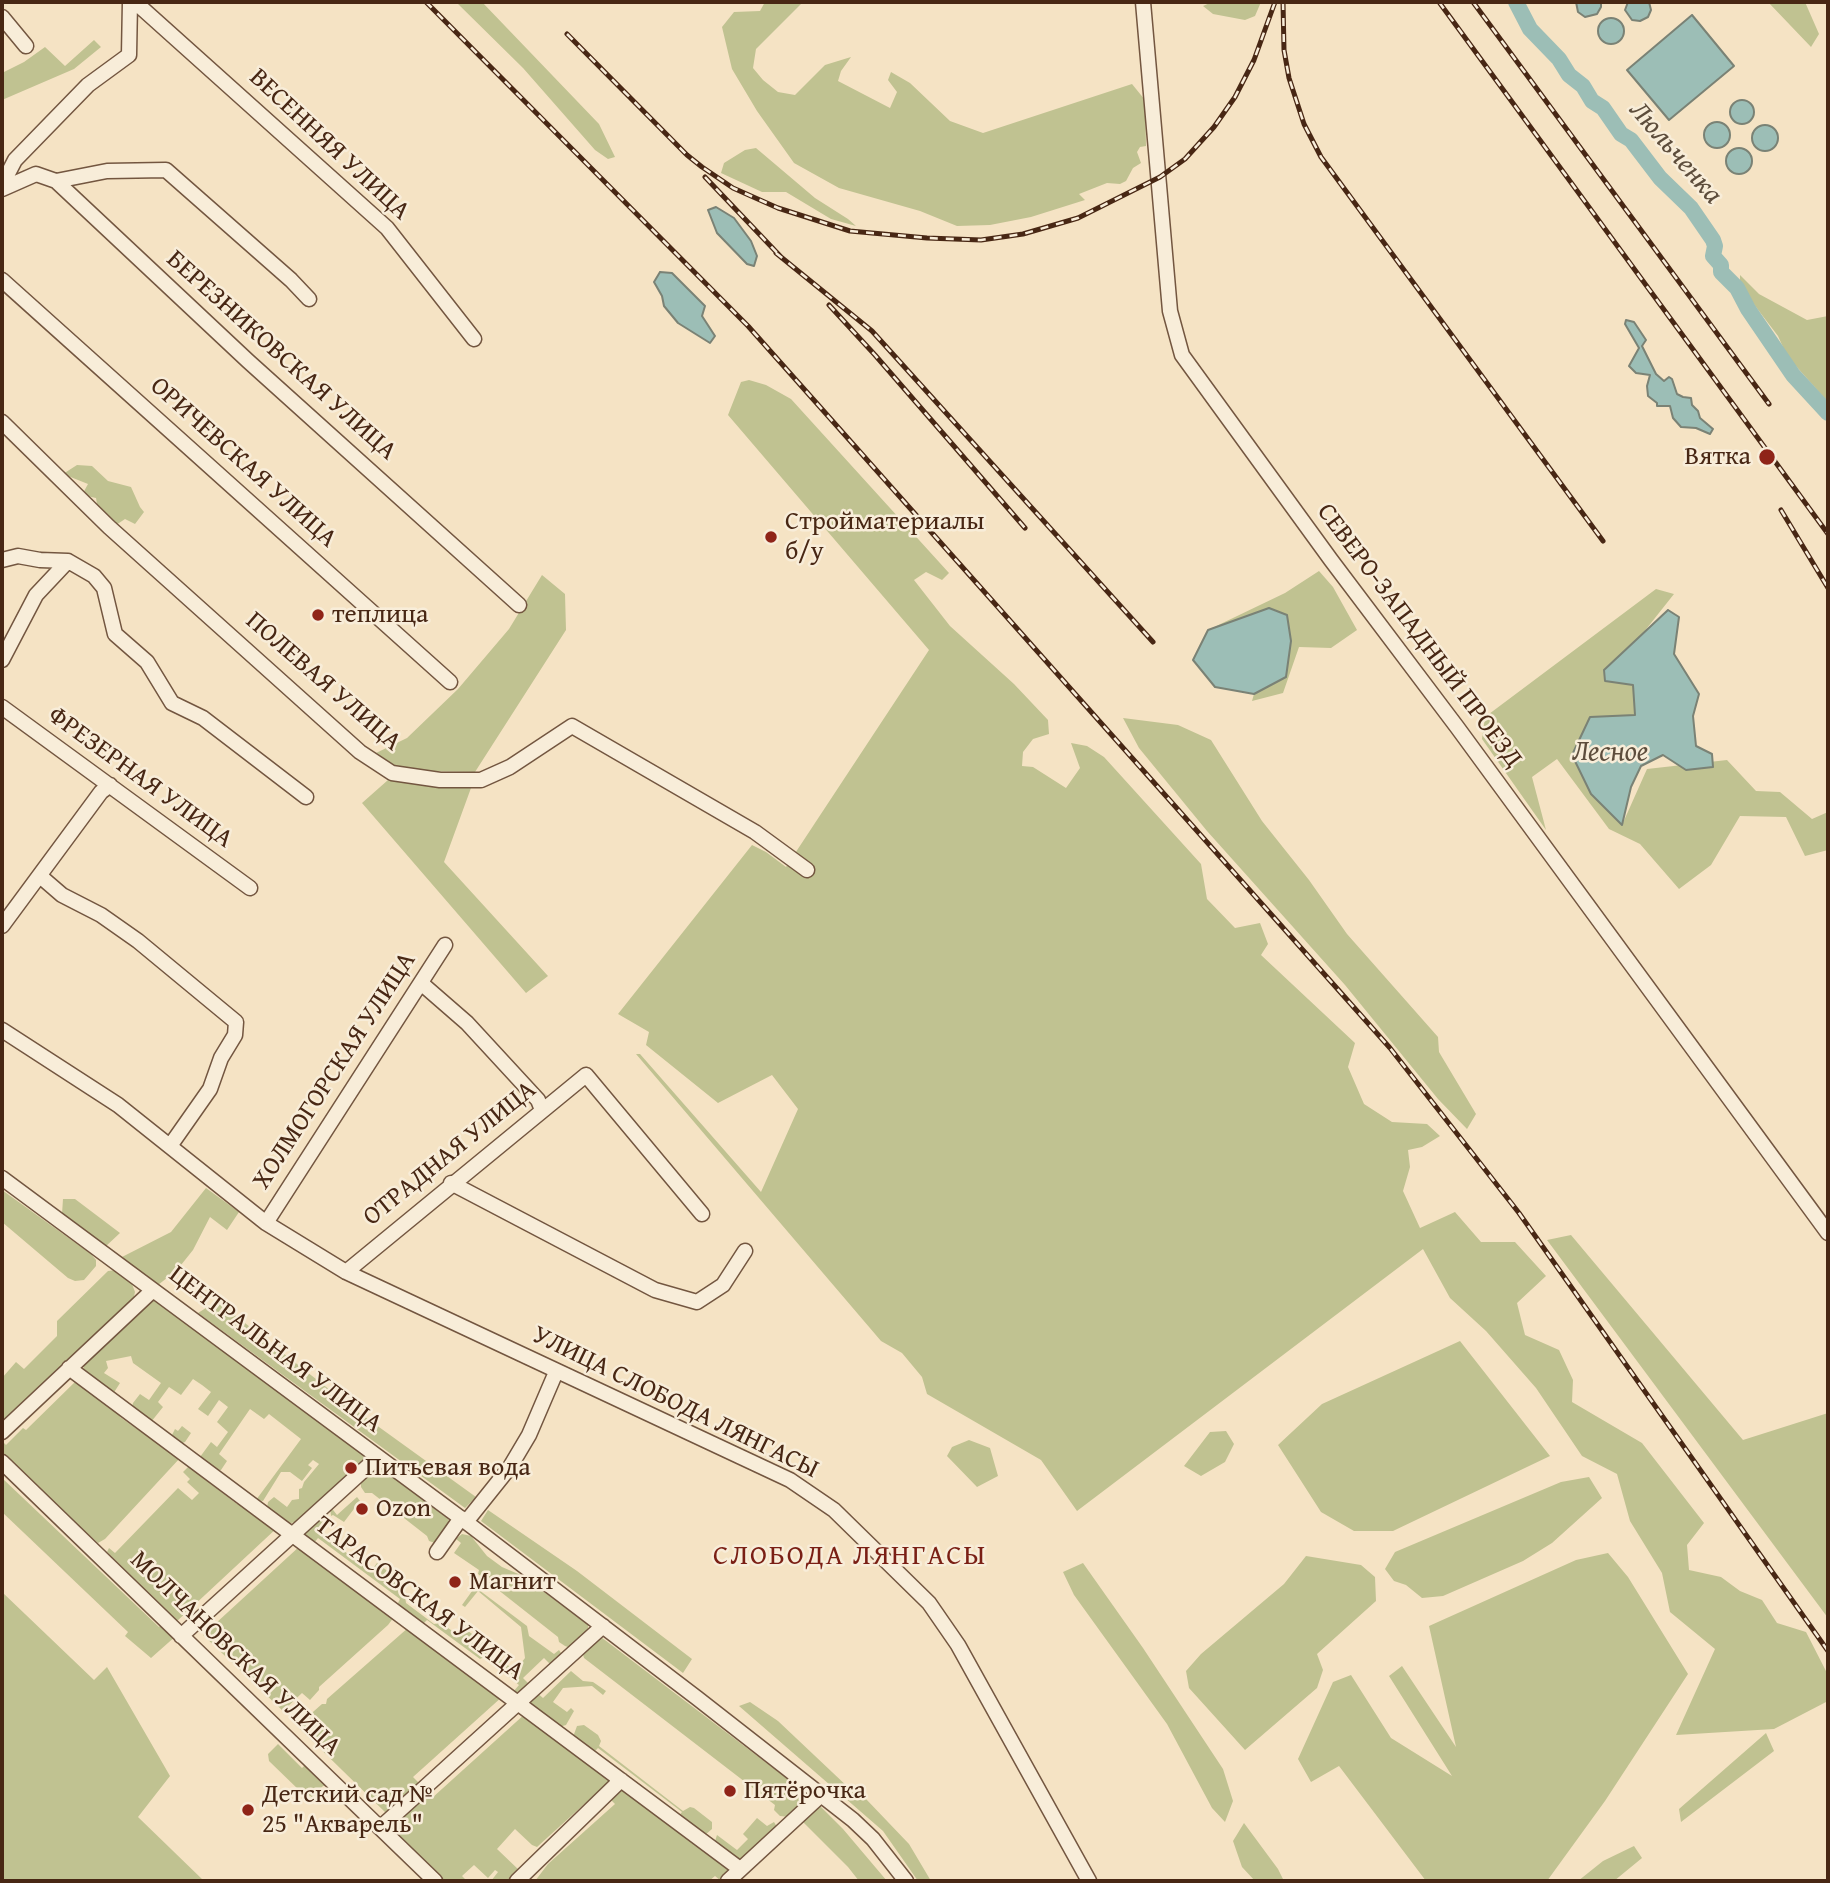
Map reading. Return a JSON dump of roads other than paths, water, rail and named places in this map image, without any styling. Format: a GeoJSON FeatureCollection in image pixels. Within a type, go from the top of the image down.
{"type":"FeatureCollection","features":[{"type":"Feature","properties":{"kind":"street"},"geometry":{"type":"LineString","coordinates":[[2,187],[15,160],[88,85],[129,55],[130,2]]}},
{"type":"Feature","properties":{"kind":"street","name":"ВЕСЕННЯЯ УЛИЦА"},"geometry":{"type":"LineString","coordinates":[[135,2],[387,228],[474,338]]}},
{"type":"Feature","properties":{"kind":"street","name":"СЕВЕРО-ЗАПАДНЫЙ ПРОЕЗД"},"geometry":{"type":"LineString","coordinates":[[1143,2],[1170,311],[1182,355],[1828,1233]]}},
{"type":"Feature","properties":{"kind":"street"},"geometry":{"type":"LineString","coordinates":[[2,18],[26,46]]}},
{"type":"Feature","properties":{"kind":"street"},"geometry":{"type":"LineString","coordinates":[[2,187],[36,174],[56,181],[107,171],[166,170],[309,299]]}},
{"type":"Feature","properties":{"kind":"street","name":"БЕРЕЗНИКОВСКАЯ УЛИЦА"},"geometry":{"type":"LineString","coordinates":[[56,181],[248,361],[519,605]]}},
{"type":"Feature","properties":{"kind":"street","name":"ОРИЧЕВСКАЯ УЛИЦА"},"geometry":{"type":"LineString","coordinates":[[2,280],[450,682]]}},
{"type":"Feature","properties":{"kind":"street","name":"ПОЛЕВАЯ УЛИЦА"},"geometry":{"type":"LineString","coordinates":[[2,422],[109,527],[360,751],[392,773],[440,779],[481,780],[510,767],[572,726],[755,832],[807,870]]}},
{"type":"Feature","properties":{"kind":"street"},"geometry":{"type":"LineString","coordinates":[[2,561],[18,556],[68,561],[85,569],[104,588],[115,634],[147,662],[172,704],[203,718],[306,797]]}},
{"type":"Feature","properties":{"kind":"street"},"geometry":{"type":"LineString","coordinates":[[2,660],[36,595],[68,561]]}},
{"type":"Feature","properties":{"kind":"street","name":"ФРЕЗЕРНАЯ УЛИЦА"},"geometry":{"type":"LineString","coordinates":[[2,707],[250,888]]}},
{"type":"Feature","properties":{"kind":"street"},"geometry":{"type":"LineString","coordinates":[[2,926],[101,792],[110,785]]}},
{"type":"Feature","properties":{"kind":"street"},"geometry":{"type":"LineString","coordinates":[[40,876],[62,895],[101,915],[138,942],[236,1022],[235,1035],[220,1058],[210,1089],[170,1146]]}},
{"type":"Feature","properties":{"kind":"street","name":"ХОЛМОГОРСКАЯ УЛИЦА"},"geometry":{"type":"LineString","coordinates":[[266,1223],[446,945]]}},
{"type":"Feature","properties":{"kind":"street"},"geometry":{"type":"LineString","coordinates":[[421,983],[467,1023],[538,1100],[542,1110]]}},
{"type":"Feature","properties":{"kind":"street","name":"УЛИЦА СЛОБОДА ЛЯНГАСЫ"},"geometry":{"type":"LineString","coordinates":[[2,1030],[118,1105],[266,1223],[346,1272],[790,1480],[834,1510],[929,1603],[982,1688],[1089,1881]]}},
{"type":"Feature","properties":{"kind":"street","name":"ОТРАДНАЯ УЛИЦА"},"geometry":{"type":"LineString","coordinates":[[346,1272],[586,1074],[702,1214]]}},
{"type":"Feature","properties":{"kind":"street","name":"ЦЕНТРАЛЬНАЯ УЛИЦА"},"geometry":{"type":"LineString","coordinates":[[2,1178],[463,1520],[821,1795],[873,1839],[906,1881]]}},
{"type":"Feature","properties":{"kind":"street"},"geometry":{"type":"LineString","coordinates":[[451,1183],[655,1290],[697,1302],[723,1285],[745,1251]]}},
{"type":"Feature","properties":{"kind":"street"},"geometry":{"type":"LineString","coordinates":[[2,1432],[153,1290]]}},
{"type":"Feature","properties":{"kind":"street","name":"ТАРАСОВСКАЯ УЛИЦА"},"geometry":{"type":"LineString","coordinates":[[69,1368],[740,1869]]}},
{"type":"Feature","properties":{"kind":"street"},"geometry":{"type":"LineString","coordinates":[[437,1552],[510,1466],[556,1372]]}},
{"type":"Feature","properties":{"kind":"street"},"geometry":{"type":"LineString","coordinates":[[181,1636],[378,1457]]}},
{"type":"Feature","properties":{"kind":"street","name":"МОЛЧАНОВСКАЯ УЛИЦА"},"geometry":{"type":"LineString","coordinates":[[2,1462],[435,1881]]}},
{"type":"Feature","properties":{"kind":"street"},"geometry":{"type":"LineString","coordinates":[[380,1828],[603,1626]]}},
{"type":"Feature","properties":{"kind":"street"},"geometry":{"type":"LineString","coordinates":[[517,1881],[621,1780]]}},
{"type":"Feature","properties":{"kind":"street"},"geometry":{"type":"LineString","coordinates":[[728,1881],[821,1795]]}},
{"type":"Feature","properties":{"kind":"water"},"geometry":{"type":"Polygon","coordinates":[[[1576,2],[1601,2],[1601,7],[1597,14],[1585,17],[1578,12],[1576,2]]]}},
{"type":"Feature","properties":{"kind":"water"},"geometry":{"type":"Polygon","coordinates":[[[1628,2],[1649,2],[1651,10],[1648,17],[1640,21],[1632,20],[1625,10],[1628,2]]]}},
{"type":"Feature","properties":{"kind":"water"},"geometry":{"type":"Polygon","coordinates":[[[1692,15],[1734,66],[1669,120],[1627,70],[1692,15]]]}},
{"type":"Feature","properties":{"kind":"water"},"geometry":{"type":"Polygon","coordinates":[[[1611,18],[1620,22],[1624,31],[1620,40],[1611,44],[1602,40],[1598,31],[1602,22],[1611,18]]]}},
{"type":"Feature","properties":{"kind":"water"},"geometry":{"type":"Polygon","coordinates":[[[1742,100],[1751,103],[1754,112],[1751,121],[1742,124],[1733,121],[1730,112],[1733,103],[1742,100]]]}},
{"type":"Feature","properties":{"kind":"water"},"geometry":{"type":"Polygon","coordinates":[[[1717,122],[1726,126],[1730,135],[1726,144],[1717,148],[1708,144],[1704,135],[1708,126],[1717,122]]]}},
{"type":"Feature","properties":{"kind":"water"},"geometry":{"type":"Polygon","coordinates":[[[1765,125],[1774,129],[1778,138],[1774,147],[1765,151],[1756,147],[1752,138],[1756,129],[1765,125]]]}},
{"type":"Feature","properties":{"kind":"water"},"geometry":{"type":"Polygon","coordinates":[[[1739,148],[1748,152],[1752,161],[1748,170],[1739,174],[1730,170],[1726,161],[1730,152],[1739,148]]]}},
{"type":"Feature","properties":{"kind":"water"},"geometry":{"type":"Polygon","coordinates":[[[716,207],[734,218],[751,241],[757,256],[754,266],[747,264],[717,233],[708,210],[716,207]]]}},
{"type":"Feature","properties":{"kind":"water"},"geometry":{"type":"Polygon","coordinates":[[[660,272],[672,273],[705,306],[702,316],[715,336],[710,343],[678,323],[664,306],[654,282],[660,272]]]}},
{"type":"Feature","properties":{"kind":"water"},"geometry":{"type":"Polygon","coordinates":[[[1626,320],[1634,322],[1646,340],[1642,346],[1656,374],[1664,381],[1669,377],[1672,379],[1677,394],[1691,398],[1700,418],[1713,429],[1710,434],[1696,428],[1681,427],[1673,418],[1670,406],[1657,406],[1648,396],[1650,375],[1636,373],[1629,366],[1639,348],[1625,324],[1626,320]]]}},
{"type":"Feature","properties":{"kind":"water"},"geometry":{"type":"Polygon","coordinates":[[[1269,608],[1287,615],[1291,641],[1286,677],[1254,694],[1215,687],[1193,660],[1208,630],[1269,608]]]}},
{"type":"Feature","properties":{"kind":"water","name":"Лесное"},"geometry":{"type":"Polygon","coordinates":[[[1668,610],[1679,617],[1674,654],[1699,694],[1693,716],[1696,746],[1712,754],[1713,767],[1686,770],[1663,755],[1641,766],[1631,787],[1622,825],[1591,794],[1572,755],[1590,717],[1635,715],[1633,685],[1605,681],[1604,670],[1668,610]]]}},
{"type":"Feature","properties":{"kind":"waterway","name":"Люльченка"},"geometry":{"type":"LineString","coordinates":[[1516,2],[1530,29],[1559,59],[1569,75],[1583,86],[1592,101],[1603,108],[1621,134],[1631,140],[1660,178],[1691,208],[1713,240],[1713,256],[1721,265],[1721,272],[1737,288],[1748,309],[1793,375],[1828,413]]}},
{"type":"Feature","properties":{"kind":"railway"},"geometry":{"type":"LineString","coordinates":[[426,2],[748,326],[1390,1048],[1519,1213],[1828,1651]]}},
{"type":"Feature","properties":{"kind":"railway"},"geometry":{"type":"LineString","coordinates":[[567,34],[687,155],[733,188],[778,208],[850,231],[981,240],[1023,234],[1078,218],[1160,177],[1185,159],[1214,127],[1235,97],[1254,60],[1275,2]]}},
{"type":"Feature","properties":{"kind":"railway"},"geometry":{"type":"LineString","coordinates":[[1283,2],[1284,50],[1289,78],[1304,124],[1321,157],[1603,541]]}},
{"type":"Feature","properties":{"kind":"railway"},"geometry":{"type":"LineString","coordinates":[[1439,2],[1828,534]]}},
{"type":"Feature","properties":{"kind":"railway"},"geometry":{"type":"LineString","coordinates":[[1473,2],[1769,404]]}},
{"type":"Feature","properties":{"kind":"railway"},"geometry":{"type":"LineString","coordinates":[[705,177],[782,258]]}},
{"type":"Feature","properties":{"kind":"railway"},"geometry":{"type":"LineString","coordinates":[[776,253],[872,331],[1153,642]]}},
{"type":"Feature","properties":{"kind":"railway"},"geometry":{"type":"LineString","coordinates":[[829,305],[1025,528]]}},
{"type":"Feature","properties":{"kind":"railway"},"geometry":{"type":"LineString","coordinates":[[1781,510],[1828,588]]}},
{"type":"Feature","properties":{"kind":"place","name":"Вятка"},"geometry":{"type":"Point","coordinates":[1767,457]}},
{"type":"Feature","properties":{"kind":"place","name":"Стройматериалы б/у"},"geometry":{"type":"Point","coordinates":[771,537]}},
{"type":"Feature","properties":{"kind":"place","name":"теплица"},"geometry":{"type":"Point","coordinates":[318,615]}},
{"type":"Feature","properties":{"kind":"place","name":"Питьевая вода"},"geometry":{"type":"Point","coordinates":[351,1468]}},
{"type":"Feature","properties":{"kind":"place","name":"Ozon"},"geometry":{"type":"Point","coordinates":[362,1509]}},
{"type":"Feature","properties":{"kind":"place","name":"Магнит"},"geometry":{"type":"Point","coordinates":[455,1582]}},
{"type":"Feature","properties":{"kind":"place","name":"Пятёрочка"},"geometry":{"type":"Point","coordinates":[730,1791]}},
{"type":"Feature","properties":{"kind":"place","name":"Детский сад № 25 \"Акварель\""},"geometry":{"type":"Point","coordinates":[248,1810]}},
{"type":"Feature","properties":{"kind":"district","name":"СЛОБОДА ЛЯНГАСЫ"},"geometry":{"type":"Point","coordinates":[850,1557]}}]}
